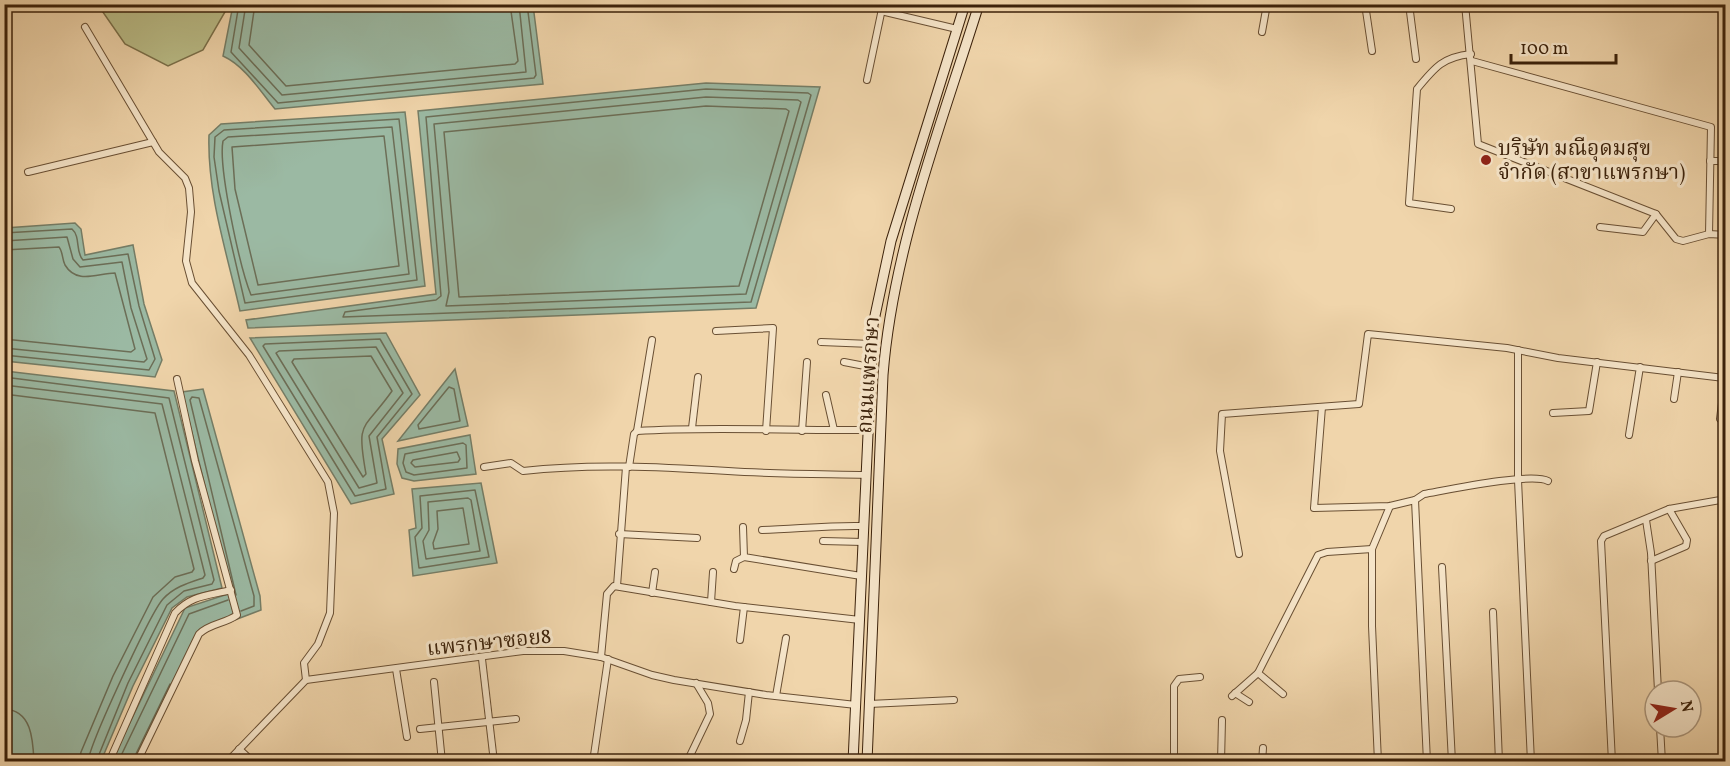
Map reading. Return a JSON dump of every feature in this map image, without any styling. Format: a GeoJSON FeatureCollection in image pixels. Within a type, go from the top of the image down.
{"type":"FeatureCollection","features":[{"type":"Feature","properties":{"kind":"main road","name":"ถนนแพรกษา"},"geometry":{"type":"LineString","coordinates":[[853,762],[871,344],[876,306],[891,241],[965,4]]}},
{"type":"Feature","properties":{"kind":"main road","name":"ถนนแพรกษา"},"geometry":{"type":"LineString","coordinates":[[867,762],[883,375],[891,307],[905,243],[980,4]]}},
{"type":"Feature","properties":{"kind":"street"},"geometry":{"type":"LineString","coordinates":[[1262,32],[1267,4]]}},
{"type":"Feature","properties":{"kind":"street"},"geometry":{"type":"LineString","coordinates":[[1365,4],[1372,51]]}},
{"type":"Feature","properties":{"kind":"street"},"geometry":{"type":"LineString","coordinates":[[1409,4],[1416,58]]}},
{"type":"Feature","properties":{"kind":"street"},"geometry":{"type":"LineString","coordinates":[[1465,4],[1472,58],[1478,144],[1656,214],[1676,238],[1693,240],[1709,234],[1725,235]]}},
{"type":"Feature","properties":{"kind":"street"},"geometry":{"type":"LineString","coordinates":[[867,80],[882,8],[957,29]]}},
{"type":"Feature","properties":{"kind":"street"},"geometry":{"type":"LineString","coordinates":[[85,27],[153,142],[165,160],[185,178],[189,188],[191,212],[186,261],[192,283],[249,355],[328,482],[334,513],[330,613],[318,644],[304,663],[306,681],[227,762]]}},
{"type":"Feature","properties":{"kind":"street"},"geometry":{"type":"LineString","coordinates":[[1451,209],[1410,203],[1417,89],[1429,74],[1451,56],[1472,58],[1711,127],[1709,234]]}},
{"type":"Feature","properties":{"kind":"street"},"geometry":{"type":"LineString","coordinates":[[28,172],[153,142]]}},
{"type":"Feature","properties":{"kind":"street"},"geometry":{"type":"LineString","coordinates":[[1710,161],[1725,161]]}},
{"type":"Feature","properties":{"kind":"street"},"geometry":{"type":"LineString","coordinates":[[1600,227],[1643,232],[1656,214]]}},
{"type":"Feature","properties":{"kind":"street"},"geometry":{"type":"LineString","coordinates":[[716,331],[773,328],[766,431]]}},
{"type":"Feature","properties":{"kind":"street"},"geometry":{"type":"LineString","coordinates":[[1239,554],[1220,451],[1222,414],[1232,411],[1356,405],[1361,402],[1368,334],[1518,350],[1678,372],[1725,374],[1720,419],[1725,424]]}},
{"type":"Feature","properties":{"kind":"street"},"geometry":{"type":"LineString","coordinates":[[616,586],[627,467],[634,434],[637,432],[652,340]]}},
{"type":"Feature","properties":{"kind":"street"},"geometry":{"type":"LineString","coordinates":[[821,342],[871,344]]}},
{"type":"Feature","properties":{"kind":"street"},"geometry":{"type":"LineString","coordinates":[[1518,350],[1518,480],[1531,762]]}},
{"type":"Feature","properties":{"kind":"street"},"geometry":{"type":"LineString","coordinates":[[802,431],[807,362]]}},
{"type":"Feature","properties":{"kind":"street"},"geometry":{"type":"LineString","coordinates":[[844,362],[870,367]]}},
{"type":"Feature","properties":{"kind":"street"},"geometry":{"type":"LineString","coordinates":[[1553,413],[1589,411],[1598,362]]}},
{"type":"Feature","properties":{"kind":"street"},"geometry":{"type":"LineString","coordinates":[[1629,435],[1640,367]]}},
{"type":"Feature","properties":{"kind":"street"},"geometry":{"type":"LineString","coordinates":[[1674,399],[1678,372]]}},
{"type":"Feature","properties":{"kind":"street"},"geometry":{"type":"LineString","coordinates":[[692,428],[698,377]]}},
{"type":"Feature","properties":{"kind":"street"},"geometry":{"type":"LineString","coordinates":[[137,762],[199,634],[204,629],[237,615],[195,461],[177,379]]}},
{"type":"Feature","properties":{"kind":"street"},"geometry":{"type":"LineString","coordinates":[[826,396],[834,430]]}},
{"type":"Feature","properties":{"kind":"street"},"geometry":{"type":"LineString","coordinates":[[1322,407],[1314,508],[1390,506],[1415,500],[1424,494],[1539,477],[1548,481]]}},
{"type":"Feature","properties":{"kind":"street"},"geometry":{"type":"LineString","coordinates":[[637,432],[692,428],[766,431],[867,430]]}},
{"type":"Feature","properties":{"kind":"street"},"geometry":{"type":"LineString","coordinates":[[484,466],[511,463],[523,471],[560,466],[866,475]]}},
{"type":"Feature","properties":{"kind":"street"},"geometry":{"type":"LineString","coordinates":[[1612,762],[1601,541],[1609,534],[1669,509],[1725,499]]}},
{"type":"Feature","properties":{"kind":"street"},"geometry":{"type":"LineString","coordinates":[[1415,500],[1427,762]]}},
{"type":"Feature","properties":{"kind":"street"},"geometry":{"type":"LineString","coordinates":[[1378,762],[1372,626],[1372,549],[1390,506]]}},
{"type":"Feature","properties":{"kind":"street"},"geometry":{"type":"LineString","coordinates":[[1651,561],[1686,546],[1686,540],[1669,509]]}},
{"type":"Feature","properties":{"kind":"street"},"geometry":{"type":"LineString","coordinates":[[1646,520],[1651,561],[1657,679]]}},
{"type":"Feature","properties":{"kind":"street"},"geometry":{"type":"LineString","coordinates":[[762,530],[813,529],[821,525],[864,526]]}},
{"type":"Feature","properties":{"kind":"street"},"geometry":{"type":"LineString","coordinates":[[743,528],[744,557]]}},
{"type":"Feature","properties":{"kind":"street"},"geometry":{"type":"LineString","coordinates":[[619,534],[698,538]]}},
{"type":"Feature","properties":{"kind":"street"},"geometry":{"type":"LineString","coordinates":[[823,541],[863,543]]}},
{"type":"Feature","properties":{"kind":"street"},"geometry":{"type":"LineString","coordinates":[[1249,702],[1234,695],[1260,675],[1318,555],[1322,552],[1372,549]]}},
{"type":"Feature","properties":{"kind":"street"},"geometry":{"type":"LineString","coordinates":[[734,569],[736,561],[744,557],[861,576]]}},
{"type":"Feature","properties":{"kind":"street"},"geometry":{"type":"LineString","coordinates":[[1442,567],[1452,762]]}},
{"type":"Feature","properties":{"kind":"street"},"geometry":{"type":"LineString","coordinates":[[652,593],[656,572]]}},
{"type":"Feature","properties":{"kind":"street"},"geometry":{"type":"LineString","coordinates":[[711,602],[713,572]]}},
{"type":"Feature","properties":{"kind":"street"},"geometry":{"type":"LineString","coordinates":[[593,762],[605,658],[607,594],[612,587],[744,607],[860,620]]}},
{"type":"Feature","properties":{"kind":"street"},"geometry":{"type":"LineString","coordinates":[[109,762],[175,613],[195,597],[231,590]]}},
{"type":"Feature","properties":{"kind":"street"},"geometry":{"type":"LineString","coordinates":[[740,640],[744,607]]}},
{"type":"Feature","properties":{"kind":"street"},"geometry":{"type":"LineString","coordinates":[[1493,612],[1500,762]]}},
{"type":"Feature","properties":{"kind":"street"},"geometry":{"type":"LineString","coordinates":[[776,696],[786,638]]}},
{"type":"Feature","properties":{"kind":"street","name":"แพรกษาซอย8"},"geometry":{"type":"LineString","coordinates":[[306,681],[482,659],[523,651],[564,651],[605,658],[652,675],[749,693],[856,705]]}},
{"type":"Feature","properties":{"kind":"street"},"geometry":{"type":"LineString","coordinates":[[482,659],[494,762]]}},
{"type":"Feature","properties":{"kind":"street"},"geometry":{"type":"LineString","coordinates":[[396,669],[406,737]]}},
{"type":"Feature","properties":{"kind":"street"},"geometry":{"type":"LineString","coordinates":[[1260,675],[1283,694]]}},
{"type":"Feature","properties":{"kind":"street"},"geometry":{"type":"LineString","coordinates":[[1174,762],[1174,686],[1179,679],[1200,677]]}},
{"type":"Feature","properties":{"kind":"street"},"geometry":{"type":"LineString","coordinates":[[434,682],[442,762]]}},
{"type":"Feature","properties":{"kind":"street"},"geometry":{"type":"LineString","coordinates":[[687,762],[711,714],[708,703],[696,683]]}},
{"type":"Feature","properties":{"kind":"street"},"geometry":{"type":"LineString","coordinates":[[740,741],[746,720],[749,693]]}},
{"type":"Feature","properties":{"kind":"street"},"geometry":{"type":"LineString","coordinates":[[869,704],[954,700]]}},
{"type":"Feature","properties":{"kind":"street"},"geometry":{"type":"LineString","coordinates":[[420,729],[489,720],[516,719]]}},
{"type":"Feature","properties":{"kind":"street"},"geometry":{"type":"LineString","coordinates":[[1221,762],[1222,720]]}},
{"type":"Feature","properties":{"kind":"street"},"geometry":{"type":"LineString","coordinates":[[1661,739],[1662,762]]}},
{"type":"Feature","properties":{"kind":"street"},"geometry":{"type":"LineString","coordinates":[[1262,762],[1263,748]]}},
{"type":"Feature","properties":{"kind":"street"},"geometry":{"type":"LineString","coordinates":[[239,749],[253,762]]}},
{"type":"Feature","properties":{"kind":"green space"},"geometry":{"type":"Polygon","coordinates":[[[98,5],[229,5],[203,50],[168,66],[125,44],[98,5]]]}},
{"type":"Feature","properties":{"kind":"water"},"geometry":{"type":"Polygon","coordinates":[[[233,5],[533,5],[543,84],[275,109],[245,72],[223,56],[233,5]]]}},
{"type":"Feature","properties":{"kind":"water"},"geometry":{"type":"Polygon","coordinates":[[[706,83],[820,87],[756,308],[248,328],[246,320],[436,294],[418,111],[706,83]]]}},
{"type":"Feature","properties":{"kind":"water"},"geometry":{"type":"Polygon","coordinates":[[[405,112],[425,286],[240,311],[211,179],[209,135],[221,124],[405,112]]]}},
{"type":"Feature","properties":{"kind":"water"},"geometry":{"type":"Polygon","coordinates":[[[75,223],[81,229],[85,255],[133,245],[144,304],[162,360],[155,377],[5,361],[5,228],[75,223]]]}},
{"type":"Feature","properties":{"kind":"water"},"geometry":{"type":"Polygon","coordinates":[[[386,333],[420,395],[382,439],[394,494],[351,504],[250,338],[386,333]]]}},
{"type":"Feature","properties":{"kind":"water"},"geometry":{"type":"Polygon","coordinates":[[[455,369],[468,426],[398,441],[455,369]]]}},
{"type":"Feature","properties":{"kind":"water"},"geometry":{"type":"Polygon","coordinates":[[[5,371],[174,391],[222,588],[187,597],[172,608],[133,686],[101,761],[11,761],[4,710],[5,371]]]}},
{"type":"Feature","properties":{"kind":"water"},"geometry":{"type":"Polygon","coordinates":[[[203,389],[260,596],[261,610],[203,632],[138,761],[111,762],[185,608],[231,593],[182,392],[203,389]]]}},
{"type":"Feature","properties":{"kind":"water"},"geometry":{"type":"Polygon","coordinates":[[[470,435],[476,474],[414,481],[402,478],[397,464],[398,449],[470,435]]]}},
{"type":"Feature","properties":{"kind":"water"},"geometry":{"type":"Polygon","coordinates":[[[481,483],[497,563],[413,576],[409,530],[416,528],[412,489],[481,483]]]}},
{"type":"Feature","properties":{"kind":"place","name":"บริษัท มณีอุดมสุข จำกัด (สาขาแพรกษา)"},"geometry":{"type":"Point","coordinates":[1486,160]}}]}
